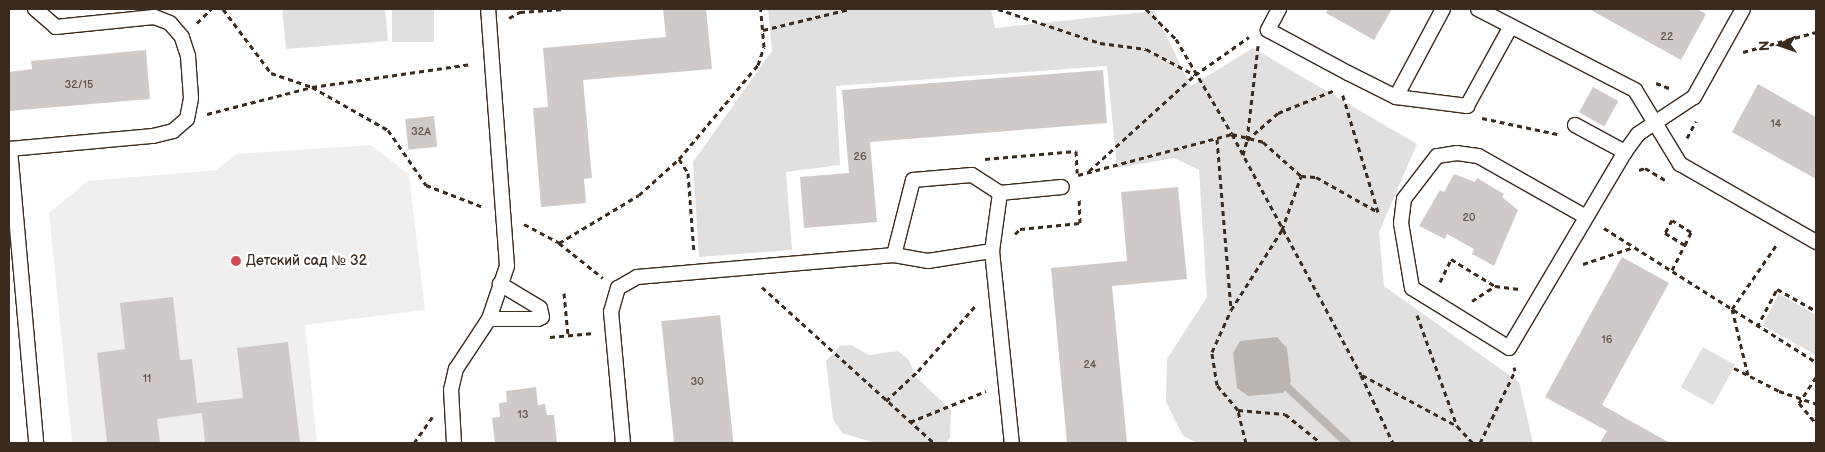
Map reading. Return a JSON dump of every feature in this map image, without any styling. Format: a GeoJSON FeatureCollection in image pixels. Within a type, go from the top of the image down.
{"type":"FeatureCollection","features":[{"type":"Feature","properties":{"kind":"lane"},"geometry":{"type":"LineString","coordinates":[[35,9],[56,27],[154,17],[170,23],[182,37],[188,56],[191,98],[186,119],[173,131],[153,136],[9,149],[36,443]]}},
{"type":"Feature","properties":{"kind":"lane"},"geometry":{"type":"LineString","coordinates":[[454,443],[451,390],[456,369],[489,319],[507,266],[489,61],[488,9]]}},
{"type":"Feature","properties":{"kind":"lane"},"geometry":{"type":"LineString","coordinates":[[1279,9],[1268,30],[1396,97],[1467,106],[1510,26]]}},
{"type":"Feature","properties":{"kind":"lane"},"geometry":{"type":"LineString","coordinates":[[1396,97],[1443,9]]}},
{"type":"Feature","properties":{"kind":"lane"},"geometry":{"type":"LineString","coordinates":[[1478,9],[1635,90],[1658,122],[1680,164],[1816,242]]}},
{"type":"Feature","properties":{"kind":"lane"},"geometry":{"type":"LineString","coordinates":[[1586,217],[1478,156],[1457,152],[1438,156],[1404,198],[1401,223],[1412,288],[1509,348],[1625,152],[1638,134],[1694,97],[1743,9]]}},
{"type":"Feature","properties":{"kind":"lane"},"geometry":{"type":"LineString","coordinates":[[1575,125],[1625,152]]}},
{"type":"Feature","properties":{"kind":"lane"},"geometry":{"type":"LineString","coordinates":[[894,255],[913,180],[972,175],[1000,193],[1062,187]]}},
{"type":"Feature","properties":{"kind":"lane"},"geometry":{"type":"LineString","coordinates":[[1000,193],[992,251],[1012,443]]}},
{"type":"Feature","properties":{"kind":"lane"},"geometry":{"type":"LineString","coordinates":[[623,443],[611,312],[618,288],[638,278],[894,255],[928,261],[992,251]]}},
{"type":"Feature","properties":{"kind":"lane"},"geometry":{"type":"LineString","coordinates":[[489,319],[542,317],[540,308],[500,284]]}},
{"type":"Feature","properties":{"kind":"path"},"geometry":{"type":"LineString","coordinates":[[223,9],[271,73],[312,87],[388,130],[426,185],[502,214],[558,243],[599,275]]}},
{"type":"Feature","properties":{"kind":"path"},"geometry":{"type":"LineString","coordinates":[[558,243],[638,195],[679,159],[758,65],[764,47],[761,9]]}},
{"type":"Feature","properties":{"kind":"path"},"geometry":{"type":"LineString","coordinates":[[763,30],[850,9]]}},
{"type":"Feature","properties":{"kind":"path"},"geometry":{"type":"LineString","coordinates":[[998,9],[1100,43],[1146,49],[1195,75]]}},
{"type":"Feature","properties":{"kind":"path"},"geometry":{"type":"LineString","coordinates":[[1146,9],[1176,39],[1195,75],[1232,134],[1361,375],[1393,443]]}},
{"type":"Feature","properties":{"kind":"path"},"geometry":{"type":"LineString","coordinates":[[1740,47],[1735,54],[1816,32]]}},
{"type":"Feature","properties":{"kind":"path"},"geometry":{"type":"LineString","coordinates":[[1089,172],[1195,75],[1242,40]]}},
{"type":"Feature","properties":{"kind":"path"},"geometry":{"type":"LineString","coordinates":[[1243,155],[1248,140],[1258,43]]}},
{"type":"Feature","properties":{"kind":"path"},"geometry":{"type":"LineString","coordinates":[[186,119],[312,87],[489,61]]}},
{"type":"Feature","properties":{"kind":"path"},"geometry":{"type":"LineString","coordinates":[[1650,81],[1670,89],[1676,86]]}},
{"type":"Feature","properties":{"kind":"path"},"geometry":{"type":"LineString","coordinates":[[1078,176],[1232,134],[1248,140],[1263,142],[1301,176],[1316,177],[1378,212],[1340,88],[1278,113],[1248,140]]}},
{"type":"Feature","properties":{"kind":"path"},"geometry":{"type":"LineString","coordinates":[[1686,142],[1698,117]]}},
{"type":"Feature","properties":{"kind":"path"},"geometry":{"type":"LineString","coordinates":[[1218,139],[1231,310]]}},
{"type":"Feature","properties":{"kind":"path"},"geometry":{"type":"LineString","coordinates":[[679,159],[688,172],[693,252]]}},
{"type":"Feature","properties":{"kind":"path"},"geometry":{"type":"LineString","coordinates":[[1637,171],[1645,168],[1668,183],[1680,164]]}},
{"type":"Feature","properties":{"kind":"path"},"geometry":{"type":"LineString","coordinates":[[1246,443],[1238,410],[1217,384],[1212,352],[1231,310],[1282,230],[1301,176]]}},
{"type":"Feature","properties":{"kind":"path"},"geometry":{"type":"LineString","coordinates":[[1672,270],[1685,245],[1691,232],[1672,220],[1665,233],[1685,245]]}},
{"type":"Feature","properties":{"kind":"path"},"geometry":{"type":"LineString","coordinates":[[1598,224],[1672,270],[1757,327],[1816,362]]}},
{"type":"Feature","properties":{"kind":"path"},"geometry":{"type":"LineString","coordinates":[[1748,375],[1732,309],[1790,226]]}},
{"type":"Feature","properties":{"kind":"path"},"geometry":{"type":"LineString","coordinates":[[1581,265],[1635,247]]}},
{"type":"Feature","properties":{"kind":"path"},"geometry":{"type":"LineString","coordinates":[[742,268],[934,443]]}},
{"type":"Feature","properties":{"kind":"path"},"geometry":{"type":"LineString","coordinates":[[886,401],[918,371],[995,283]]}},
{"type":"Feature","properties":{"kind":"path"},"geometry":{"type":"LineString","coordinates":[[1412,288],[1417,318],[1457,426]]}},
{"type":"Feature","properties":{"kind":"path"},"geometry":{"type":"LineString","coordinates":[[1757,327],[1777,289],[1816,311]]}},
{"type":"Feature","properties":{"kind":"path"},"geometry":{"type":"LineString","coordinates":[[564,294],[568,335]]}},
{"type":"Feature","properties":{"kind":"path"},"geometry":{"type":"LineString","coordinates":[[541,338],[599,332]]}},
{"type":"Feature","properties":{"kind":"path"},"geometry":{"type":"LineString","coordinates":[[1734,368],[1816,404]]}},
{"type":"Feature","properties":{"kind":"path"},"geometry":{"type":"LineString","coordinates":[[1480,443],[1515,371]]}},
{"type":"Feature","properties":{"kind":"path"},"geometry":{"type":"LineString","coordinates":[[1361,375],[1457,426],[1473,443]]}},
{"type":"Feature","properties":{"kind":"path"},"geometry":{"type":"LineString","coordinates":[[1816,377],[1799,403],[1816,423]]}},
{"type":"Feature","properties":{"kind":"path"},"geometry":{"type":"LineString","coordinates":[[910,422],[1006,382]]}},
{"type":"Feature","properties":{"kind":"path"},"geometry":{"type":"LineString","coordinates":[[1238,410],[1285,414],[1321,443]]}},
{"type":"Feature","properties":{"kind":"shaded area"},"geometry":{"type":"Polygon","coordinates":[[[282,9],[385,9],[388,41],[286,49],[282,9]]]}},
{"type":"Feature","properties":{"kind":"shaded area"},"geometry":{"type":"Polygon","coordinates":[[[392,9],[434,9],[434,42],[392,42],[392,9]]]}},
{"type":"Feature","properties":{"kind":"shaded area"},"geometry":{"type":"Polygon","coordinates":[[[768,9],[991,9],[995,28],[1154,11],[1191,86],[1253,48],[1417,144],[1379,232],[1384,286],[1519,382],[1533,443],[1198,443],[1183,436],[1166,402],[1167,359],[1207,297],[1199,170],[1174,158],[1117,168],[1107,66],[836,86],[840,165],[786,172],[792,250],[699,257],[693,162],[772,51],[768,9]]]}},
{"type":"Feature","properties":{"kind":"shaded area","name":"Детский сад № 32"},"geometry":{"type":"Polygon","coordinates":[[[371,145],[409,175],[425,310],[305,325],[317,443],[72,443],[49,213],[88,181],[216,170],[237,154],[371,145]]]}},
{"type":"Feature","properties":{"kind":"shaded area"},"geometry":{"type":"Polygon","coordinates":[[[1779,294],[1816,315],[1816,355],[1762,325],[1779,294]]]}},
{"type":"Feature","properties":{"kind":"shaded area"},"geometry":{"type":"Polygon","coordinates":[[[1277,337],[1287,348],[1291,382],[1283,393],[1248,396],[1237,388],[1233,353],[1240,341],[1277,337]]]}},
{"type":"Feature","properties":{"kind":"shaded area"},"geometry":{"type":"Polygon","coordinates":[[[851,345],[869,355],[898,351],[909,360],[915,376],[951,410],[950,438],[946,443],[875,443],[842,433],[833,419],[826,361],[840,346],[851,345]]]}},
{"type":"Feature","properties":{"kind":"shaded area"},"geometry":{"type":"Polygon","coordinates":[[[1703,347],[1735,365],[1713,405],[1681,387],[1703,347]]]}},
{"type":"Feature","properties":{"kind":"building"},"geometry":{"type":"Polygon","coordinates":[[[663,9],[706,9],[712,69],[583,80],[592,178],[584,179],[586,203],[541,207],[533,108],[548,107],[543,48],[666,37],[663,9]]]}},
{"type":"Feature","properties":{"kind":"building"},"geometry":{"type":"Polygon","coordinates":[[[1328,9],[1392,9],[1374,40],[1326,13],[1328,9]]]}},
{"type":"Feature","properties":{"kind":"building"},"geometry":{"type":"Polygon","coordinates":[[[1589,9],[1697,9],[1706,14],[1681,60],[1589,9]]]}},
{"type":"Feature","properties":{"kind":"building"},"geometry":{"type":"Polygon","coordinates":[[[146,50],[150,99],[9,111],[9,72],[32,69],[31,61],[146,50]]]}},
{"type":"Feature","properties":{"kind":"building"},"geometry":{"type":"Polygon","coordinates":[[[1103,70],[1107,123],[870,142],[877,222],[804,228],[800,177],[849,173],[842,90],[1103,70]]]}},
{"type":"Feature","properties":{"kind":"building"},"geometry":{"type":"Polygon","coordinates":[[[1758,84],[1816,117],[1816,179],[1732,132],[1758,84]]]}},
{"type":"Feature","properties":{"kind":"building"},"geometry":{"type":"Polygon","coordinates":[[[1593,87],[1618,101],[1604,126],[1579,112],[1593,87]]]}},
{"type":"Feature","properties":{"kind":"building"},"geometry":{"type":"Polygon","coordinates":[[[434,116],[437,147],[408,150],[405,119],[434,116]]]}},
{"type":"Feature","properties":{"kind":"building"},"geometry":{"type":"Polygon","coordinates":[[[1454,174],[1475,182],[1477,178],[1504,194],[1502,197],[1518,210],[1494,266],[1472,254],[1474,249],[1447,234],[1445,239],[1419,226],[1440,190],[1444,192],[1454,174]]]}},
{"type":"Feature","properties":{"kind":"building"},"geometry":{"type":"Polygon","coordinates":[[[1178,187],[1187,279],[1112,286],[1127,443],[1067,443],[1051,268],[1127,261],[1121,192],[1178,187]]]}},
{"type":"Feature","properties":{"kind":"building"},"geometry":{"type":"Polygon","coordinates":[[[1622,257],[1669,283],[1602,405],[1670,443],[1600,443],[1607,431],[1545,397],[1622,257]]]}},
{"type":"Feature","properties":{"kind":"building"},"geometry":{"type":"Polygon","coordinates":[[[173,297],[180,360],[192,359],[197,403],[243,398],[237,348],[288,342],[300,443],[205,443],[202,413],[157,419],[160,443],[107,443],[97,353],[125,349],[120,303],[173,297]]]}},
{"type":"Feature","properties":{"kind":"building"},"geometry":{"type":"Polygon","coordinates":[[[720,315],[733,443],[674,443],[661,321],[720,315]]]}},
{"type":"Feature","properties":{"kind":"building"},"geometry":{"type":"Polygon","coordinates":[[[536,387],[538,405],[545,404],[547,415],[554,415],[557,443],[495,443],[492,418],[500,417],[499,403],[507,402],[506,391],[536,387]]]}},
{"type":"Feature","properties":{"kind":"waterway"},"geometry":{"type":"LineString","coordinates":[[1287,387],[1347,443]]}},
{"type":"Feature","properties":{"kind":"place","name":"Детский сад № 32"},"geometry":{"type":"Point","coordinates":[236,261]}}]}
